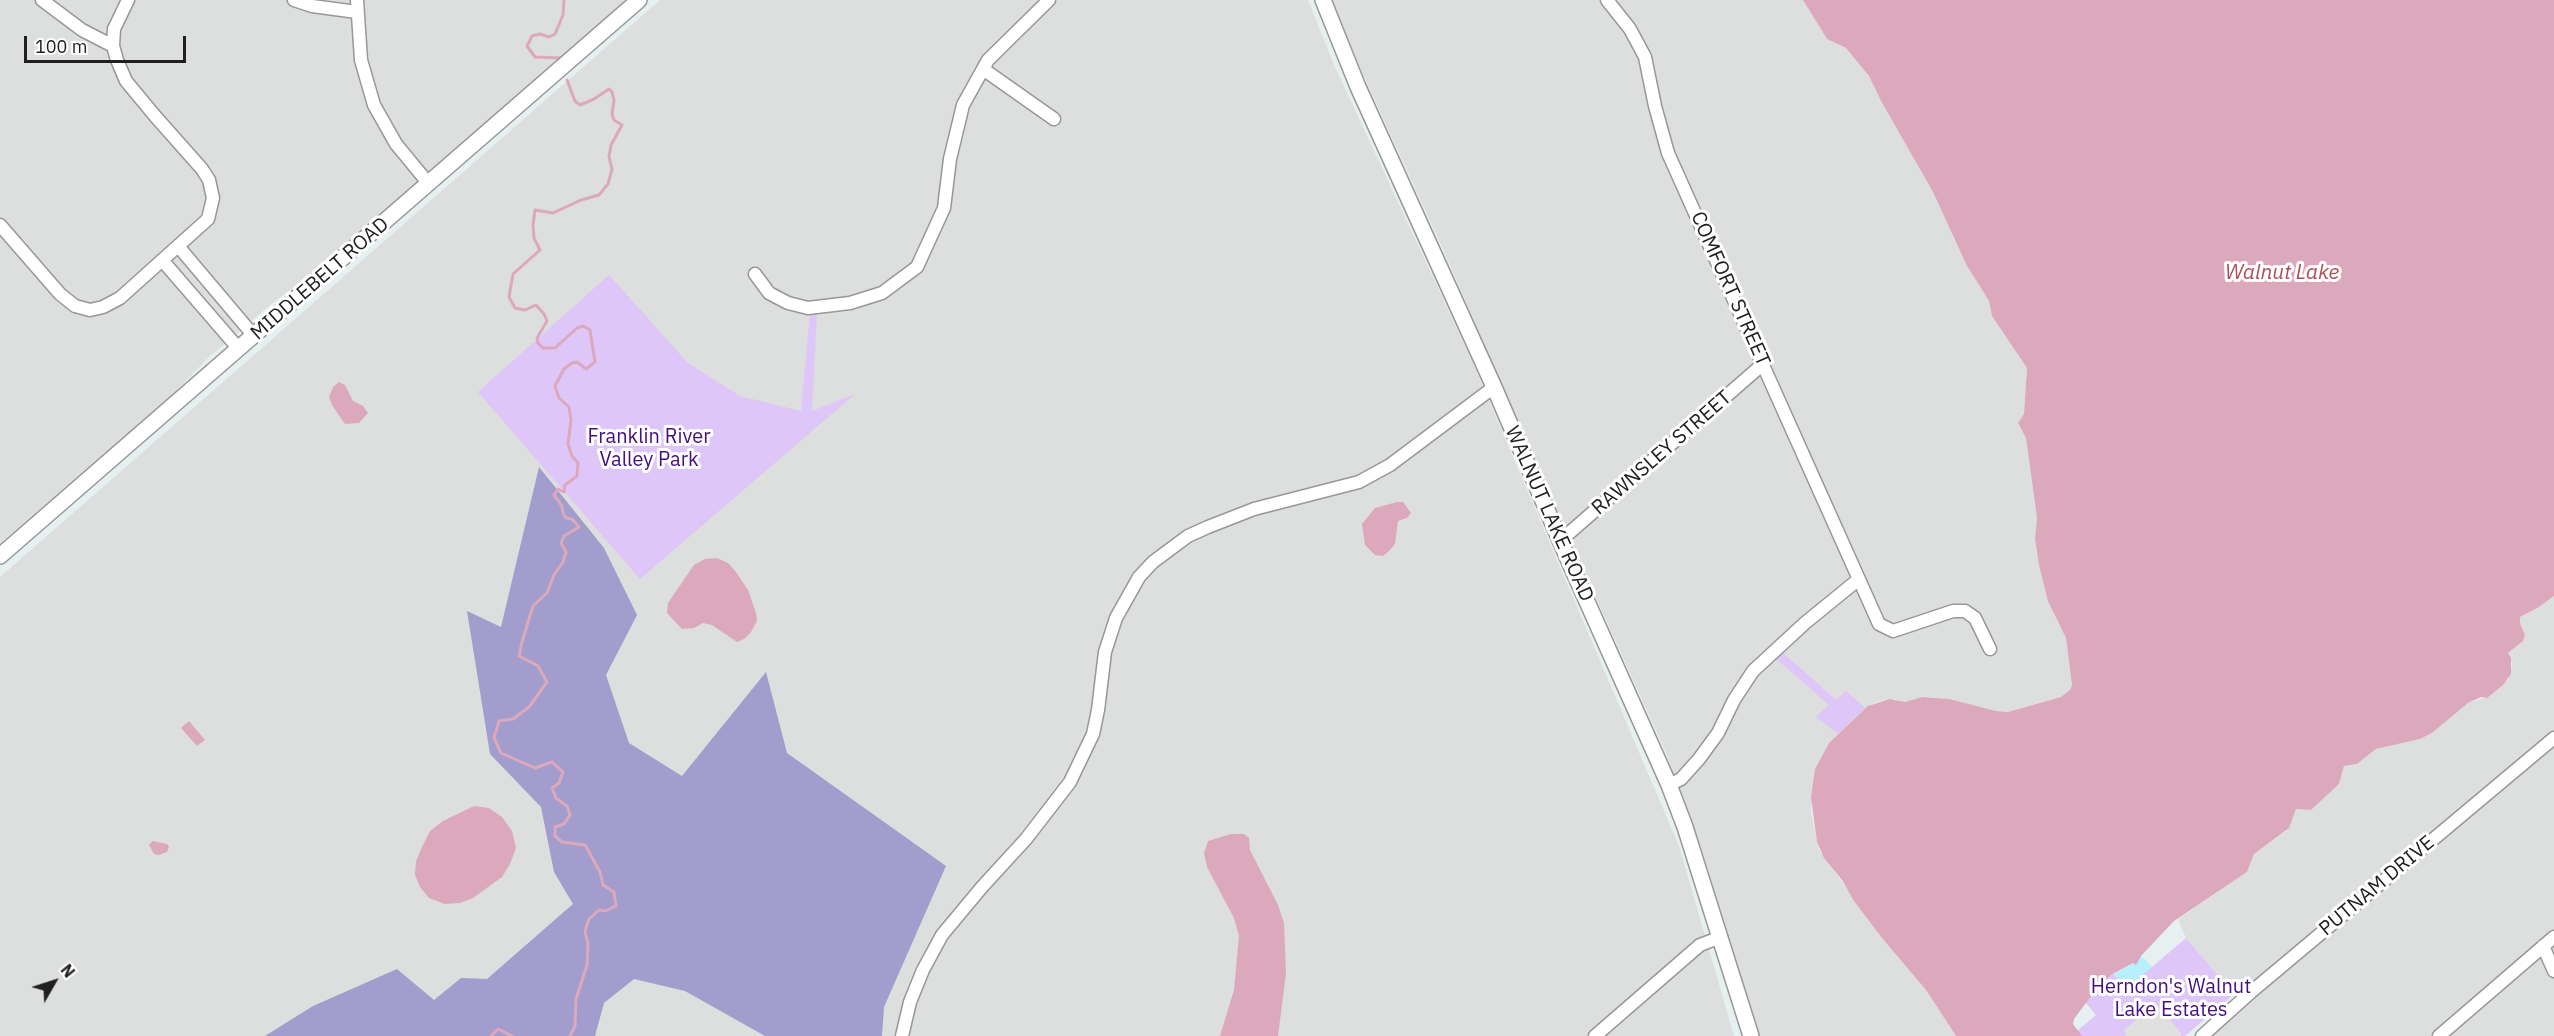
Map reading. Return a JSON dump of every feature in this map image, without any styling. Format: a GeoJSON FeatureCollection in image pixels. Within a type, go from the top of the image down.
{"type":"FeatureCollection","features":[{"type":"Feature","properties":{"kind":"street"},"geometry":{"type":"LineString","coordinates":[[42,0],[82,30],[113,46]]}},
{"type":"Feature","properties":{"kind":"street"},"geometry":{"type":"LineString","coordinates":[[0,225],[60,294],[75,306],[90,310],[104,307],[120,297],[208,219],[213,198],[209,180],[126,81],[113,46],[114,29],[128,0]]}},
{"type":"Feature","properties":{"kind":"street"},"geometry":{"type":"LineString","coordinates":[[294,0],[312,6],[357,6],[361,60],[374,105],[396,144],[429,184]]}},
{"type":"Feature","properties":{"kind":"street","name":"MIDDLEBELT ROAD"},"geometry":{"type":"LineString","coordinates":[[0,556],[639,0]]}},
{"type":"Feature","properties":{"kind":"street"},"geometry":{"type":"LineString","coordinates":[[755,274],[769,293],[788,303],[808,308],[850,303],[882,293],[917,267],[944,208],[950,159],[963,105],[988,60],[1049,0]]}},
{"type":"Feature","properties":{"kind":"street","name":"WALNUT LAKE ROAD"},"geometry":{"type":"LineString","coordinates":[[1323,0],[1358,87],[1494,387],[1669,785],[1752,1036]]}},
{"type":"Feature","properties":{"kind":"street","name":"COMFORT STREET"},"geometry":{"type":"LineString","coordinates":[[1607,0],[1630,28],[1645,57],[1668,153],[1879,624],[1893,631],[1953,611],[1965,611],[1976,618],[1990,649]]}},
{"type":"Feature","properties":{"kind":"street"},"geometry":{"type":"LineString","coordinates":[[983,69],[1054,119]]}},
{"type":"Feature","properties":{"kind":"street"},"geometry":{"type":"LineString","coordinates":[[170,253],[254,336]]}},
{"type":"Feature","properties":{"kind":"street"},"geometry":{"type":"LineString","coordinates":[[170,253],[239,349]]}},
{"type":"Feature","properties":{"kind":"street","name":"RAWNSLEY STREET"},"geometry":{"type":"LineString","coordinates":[[1560,541],[1763,364]]}},
{"type":"Feature","properties":{"kind":"street"},"geometry":{"type":"LineString","coordinates":[[902,1036],[910,1002],[922,970],[942,935],[1026,839],[1070,782],[1093,734],[1105,652],[1116,618],[1139,577],[1153,562],[1188,536],[1254,509],[1359,482],[1390,465],[1494,387]]}},
{"type":"Feature","properties":{"kind":"street"},"geometry":{"type":"LineString","coordinates":[[1669,785],[1681,778],[1699,759],[1718,733],[1734,700],[1753,670],[1859,579]]}},
{"type":"Feature","properties":{"kind":"street","name":"PUTNAM DRIVE"},"geometry":{"type":"LineString","coordinates":[[2202,1036],[2251,992],[2554,738]]}},
{"type":"Feature","properties":{"kind":"street"},"geometry":{"type":"LineString","coordinates":[[1595,1036],[1700,945],[1721,937]]}},
{"type":"Feature","properties":{"kind":"street"},"geometry":{"type":"LineString","coordinates":[[2439,1036],[2554,938]]}},
{"type":"Feature","properties":{"kind":"street"},"geometry":{"type":"LineString","coordinates":[[2544,946],[2554,971]]}},
{"type":"Feature","properties":{"kind":"shaded area"},"geometry":{"type":"Polygon","coordinates":[[[0,0],[631,0],[360,235],[270,305],[209,357],[170,397],[0,543],[0,0]]]}},
{"type":"Feature","properties":{"kind":"shaded area"},"geometry":{"type":"Polygon","coordinates":[[[660,0],[1308,0],[1335,67],[1473,363],[1679,846],[1734,1036],[0,1036],[0,577],[660,0]]]}},
{"type":"Feature","properties":{"kind":"shaded area"},"geometry":{"type":"Polygon","coordinates":[[[1331,0],[1803,0],[1827,39],[1846,48],[1869,76],[1933,192],[1964,260],[1989,301],[1992,316],[2027,368],[2024,414],[2018,424],[2026,438],[2037,519],[2035,539],[2039,565],[2054,613],[2066,638],[2072,685],[2070,690],[2061,697],[2008,712],[1940,698],[1922,697],[1905,702],[1894,699],[1876,702],[1829,743],[1815,769],[1811,811],[1819,850],[1882,938],[1926,990],[1956,1036],[1760,1036],[1703,853],[1666,753],[1331,0]]]}},
{"type":"Feature","properties":{"kind":"shaded area"},"geometry":{"type":"Polygon","coordinates":[[[539,467],[604,548],[637,615],[606,675],[629,743],[682,776],[766,672],[787,753],[946,866],[884,1007],[882,1036],[765,1036],[685,991],[634,979],[604,1003],[595,1036],[265,1036],[313,1006],[397,969],[434,1000],[461,978],[487,979],[573,904],[554,872],[541,807],[490,754],[467,611],[501,627],[539,467]]]}},
{"type":"Feature","properties":{"kind":"shaded area"},"geometry":{"type":"Polygon","coordinates":[[[2554,596],[2554,1036],[2212,1036],[2247,1004],[2234,994],[2186,938],[2178,919],[2247,872],[2254,854],[2286,831],[2296,809],[2311,810],[2339,784],[2344,766],[2354,765],[2376,749],[2420,739],[2432,733],[2468,703],[2485,698],[2508,680],[2512,664],[2508,653],[2523,641],[2525,635],[2520,617],[2554,596]]]}},
{"type":"Feature","properties":{"kind":"shaded area"},"geometry":{"type":"Polygon","coordinates":[[[2152,1007],[2160,1007],[2181,1036],[2126,1036],[2124,1030],[2152,1007]]]}},
{"type":"Feature","properties":{"kind":"sand"},"geometry":{"type":"Polygon","coordinates":[[[2141,956],[2162,976],[2127,1006],[2111,976],[2133,963],[2136,964],[2141,956]]]}},
{"type":"Feature","properties":{"kind":"green space","name":"Franklin River Valley Park"},"geometry":{"type":"Polygon","coordinates":[[[609,275],[688,363],[740,396],[801,411],[810,313],[817,313],[812,411],[855,394],[640,579],[478,392],[609,275]]]}},
{"type":"Feature","properties":{"kind":"green space"},"geometry":{"type":"Polygon","coordinates":[[[1781,651],[1836,700],[1846,691],[1865,708],[1838,734],[1816,717],[1829,705],[1774,657],[1781,651]]]}},
{"type":"Feature","properties":{"kind":"green space","name":"Herndon's Walnut Lake Estates"},"geometry":{"type":"Polygon","coordinates":[[[2186,938],[2234,994],[2185,1036],[2071,1036],[2096,1015],[2064,977],[2094,952],[2126,989],[2186,938]]]}},
{"type":"Feature","properties":{"kind":"water","name":"Walnut Lake"},"geometry":{"type":"Polygon","coordinates":[[[1803,0],[2554,0],[2554,596],[2520,617],[2525,635],[2523,641],[2508,653],[2511,658],[2511,674],[2504,684],[2487,698],[2481,697],[2468,703],[2432,733],[2420,739],[2376,749],[2357,764],[2344,766],[2339,784],[2311,810],[2296,809],[2289,828],[2254,854],[2247,872],[2174,921],[2141,956],[2136,965],[2133,963],[2111,975],[2097,988],[2074,1019],[2073,1024],[2082,1036],[1956,1036],[1926,990],[1854,901],[1842,880],[1824,858],[1817,842],[1811,797],[1815,769],[1829,743],[1868,706],[1890,699],[1905,702],[1922,697],[1949,699],[2008,712],[2061,697],[2070,690],[2072,685],[2066,638],[2048,601],[2039,565],[2035,539],[2037,518],[2026,438],[2018,423],[2024,414],[2027,368],[1992,316],[1989,301],[1966,264],[1933,192],[1869,76],[1846,48],[1827,39],[1803,0]]]}},
{"type":"Feature","properties":{"kind":"water"},"geometry":{"type":"Polygon","coordinates":[[[339,382],[345,385],[353,401],[363,406],[368,413],[359,423],[345,424],[332,405],[329,397],[333,387],[339,382]]]}},
{"type":"Feature","properties":{"kind":"water"},"geometry":{"type":"Polygon","coordinates":[[[1403,502],[1411,513],[1407,518],[1398,521],[1395,544],[1389,551],[1383,556],[1375,555],[1365,545],[1362,524],[1375,508],[1403,502]]]}},
{"type":"Feature","properties":{"kind":"water"},"geometry":{"type":"Polygon","coordinates":[[[717,558],[728,563],[736,572],[748,590],[756,613],[757,621],[751,632],[737,642],[712,625],[703,623],[694,628],[682,629],[667,613],[668,603],[694,565],[705,559],[717,558]]]}},
{"type":"Feature","properties":{"kind":"water"},"geometry":{"type":"Polygon","coordinates":[[[189,721],[205,740],[197,746],[181,728],[189,721]]]}},
{"type":"Feature","properties":{"kind":"water"},"geometry":{"type":"Polygon","coordinates":[[[474,806],[489,808],[502,817],[512,831],[516,848],[510,864],[502,877],[473,898],[460,903],[445,904],[429,898],[420,887],[415,875],[416,861],[422,847],[430,831],[443,821],[474,806]]]}},
{"type":"Feature","properties":{"kind":"water"},"geometry":{"type":"Polygon","coordinates":[[[1231,834],[1244,834],[1249,838],[1250,850],[1278,905],[1284,923],[1286,973],[1278,1036],[1220,1036],[1234,990],[1239,936],[1234,918],[1207,867],[1204,853],[1208,841],[1231,834]]]}},
{"type":"Feature","properties":{"kind":"water"},"geometry":{"type":"Polygon","coordinates":[[[153,841],[167,844],[169,847],[167,852],[154,854],[149,845],[153,841]]]}},
{"type":"Feature","properties":{"kind":"waterway"},"geometry":{"type":"LineString","coordinates":[[561,58],[535,57],[527,46],[532,36],[540,34],[549,37],[555,34],[563,15],[564,0]]}},
{"type":"Feature","properties":{"kind":"waterway"},"geometry":{"type":"LineString","coordinates":[[567,80],[575,101],[580,105],[609,89],[612,92],[614,100],[612,114],[614,120],[622,125],[611,145],[609,157],[612,169],[608,184],[599,195],[581,200],[553,213],[535,210],[534,238],[540,250],[513,274],[509,297],[515,308],[525,310],[536,305],[544,314],[547,321],[537,338],[543,348],[555,348],[577,328],[583,326],[590,330],[595,362],[586,369],[577,362],[572,363],[564,369],[555,386],[559,398],[569,407],[571,420],[568,444],[572,456],[578,463],[577,476],[565,485],[564,492],[558,489],[554,495],[562,506],[566,518],[572,519],[579,527],[564,536],[561,543],[566,552],[563,562],[554,575],[547,593],[533,606],[519,656],[538,666],[547,682],[529,707],[513,719],[499,721],[494,738],[501,753],[535,768],[552,762],[563,772],[559,783],[552,788],[556,798],[567,806],[570,815],[564,824],[555,827],[555,836],[562,842],[585,845],[600,872],[603,885],[614,892],[616,906],[605,911],[599,910],[589,919],[585,931],[588,944],[587,965],[576,999],[575,1026],[570,1036]]}},
{"type":"Feature","properties":{"kind":"waterway"},"geometry":{"type":"LineString","coordinates":[[491,1036],[498,1029],[512,1036]]}}]}
